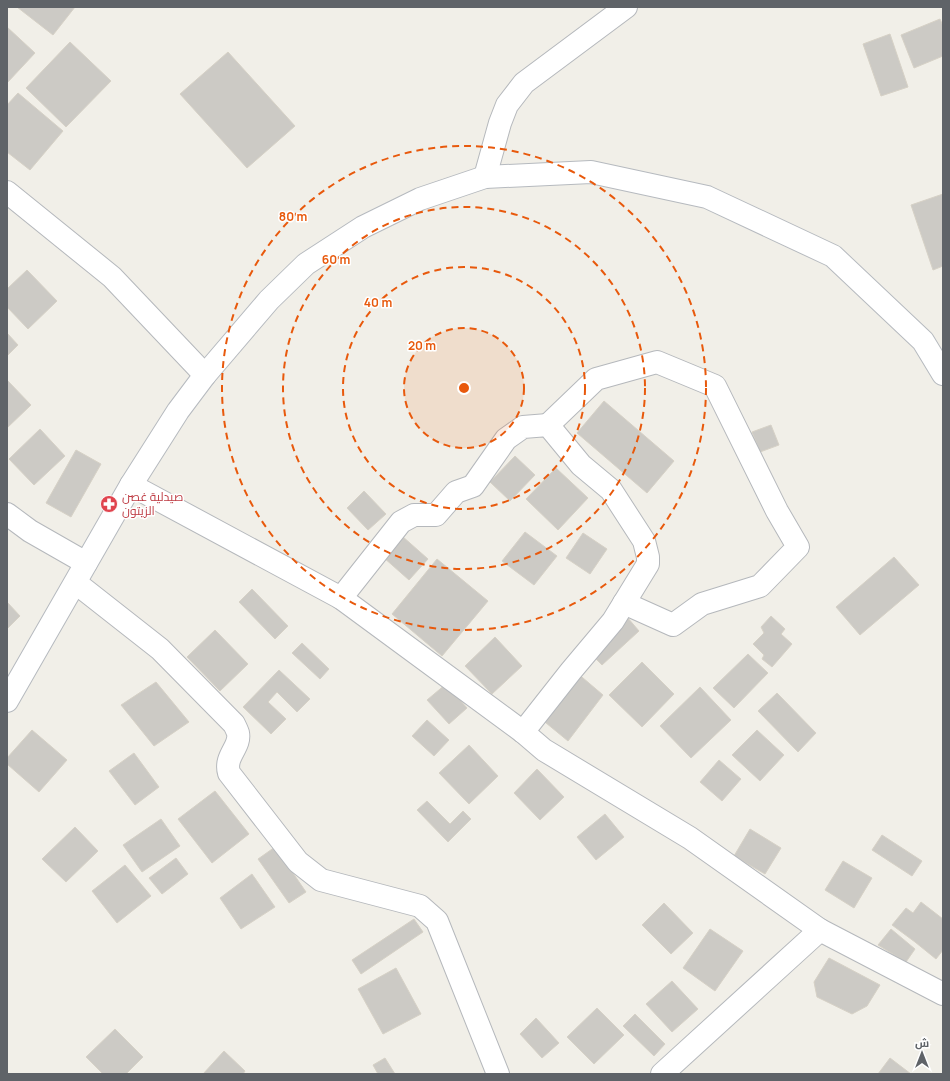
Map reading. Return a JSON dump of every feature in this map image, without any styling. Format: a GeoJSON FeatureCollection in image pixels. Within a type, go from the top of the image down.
{"type":"FeatureCollection","features":[{"type":"Feature","properties":{"kind":"street"},"geometry":{"type":"LineString","coordinates":[[485,177],[500,123],[507,105],[524,83],[626,7]]}},
{"type":"Feature","properties":{"kind":"street"},"geometry":{"type":"LineString","coordinates":[[7,701],[131,485],[178,411],[205,376],[269,300],[306,264],[363,227],[420,199],[485,177],[591,172],[707,197],[833,256],[923,341],[943,374]]}},
{"type":"Feature","properties":{"kind":"street"},"geometry":{"type":"LineString","coordinates":[[7,192],[112,277],[205,376]]}},
{"type":"Feature","properties":{"kind":"street"},"geometry":{"type":"LineString","coordinates":[[341,598],[401,522],[414,514],[436,515],[456,492],[473,486],[506,439],[524,427],[548,425],[596,379],[657,362],[716,386],[777,511],[798,547],[760,586],[702,604],[673,625],[624,603]]}},
{"type":"Feature","properties":{"kind":"street"},"geometry":{"type":"LineString","coordinates":[[523,732],[613,621],[648,564],[644,541],[611,490],[581,465],[548,425]]}},
{"type":"Feature","properties":{"kind":"street"},"geometry":{"type":"LineString","coordinates":[[131,485],[341,598],[523,732],[544,750],[690,838],[820,930],[943,994]]}},
{"type":"Feature","properties":{"kind":"street"},"geometry":{"type":"LineString","coordinates":[[7,514],[30,531],[86,563]]}},
{"type":"Feature","properties":{"kind":"street"},"geometry":{"type":"LineString","coordinates":[[76,583],[160,649],[234,724],[238,733],[237,742],[227,763],[229,773],[298,862],[321,880],[420,906],[437,921],[498,1074]]}},
{"type":"Feature","properties":{"kind":"street"},"geometry":{"type":"LineString","coordinates":[[662,1074],[820,930]]}},
{"type":"Feature","properties":{"kind":"building"},"geometry":{"type":"Polygon","coordinates":[[[17,7],[75,7],[53,35],[17,7]]]}},
{"type":"Feature","properties":{"kind":"building"},"geometry":{"type":"Polygon","coordinates":[[[940,19],[943,26],[943,56],[914,68],[901,35],[940,19]]]}},
{"type":"Feature","properties":{"kind":"building"},"geometry":{"type":"Polygon","coordinates":[[[7,27],[35,53],[7,83],[7,27]]]}},
{"type":"Feature","properties":{"kind":"building"},"geometry":{"type":"Polygon","coordinates":[[[890,34],[908,87],[881,96],[863,44],[890,34]]]}},
{"type":"Feature","properties":{"kind":"building"},"geometry":{"type":"Polygon","coordinates":[[[70,42],[111,81],[66,127],[26,88],[70,42]]]}},
{"type":"Feature","properties":{"kind":"building"},"geometry":{"type":"Polygon","coordinates":[[[228,52],[295,126],[247,168],[180,94],[228,52]]]}},
{"type":"Feature","properties":{"kind":"building"},"geometry":{"type":"Polygon","coordinates":[[[18,93],[63,131],[30,170],[7,152],[7,105],[18,93]]]}},
{"type":"Feature","properties":{"kind":"building"},"geometry":{"type":"Polygon","coordinates":[[[943,194],[943,266],[933,270],[911,205],[943,194]]]}},
{"type":"Feature","properties":{"kind":"building"},"geometry":{"type":"Polygon","coordinates":[[[27,270],[57,301],[28,329],[7,307],[7,289],[27,270]]]}},
{"type":"Feature","properties":{"kind":"building"},"geometry":{"type":"Polygon","coordinates":[[[7,333],[18,345],[7,356],[7,333]]]}},
{"type":"Feature","properties":{"kind":"building"},"geometry":{"type":"Polygon","coordinates":[[[7,380],[31,405],[7,428],[7,380]]]}},
{"type":"Feature","properties":{"kind":"building"},"geometry":{"type":"Polygon","coordinates":[[[604,401],[674,461],[647,493],[577,433],[604,401]]]}},
{"type":"Feature","properties":{"kind":"building"},"geometry":{"type":"Polygon","coordinates":[[[771,425],[779,445],[760,452],[752,432],[771,425]]]}},
{"type":"Feature","properties":{"kind":"building"},"geometry":{"type":"Polygon","coordinates":[[[40,429],[65,456],[34,485],[9,459],[40,429]]]}},
{"type":"Feature","properties":{"kind":"building"},"geometry":{"type":"Polygon","coordinates":[[[76,450],[101,464],[71,517],[46,503],[76,450]]]}},
{"type":"Feature","properties":{"kind":"building"},"geometry":{"type":"Polygon","coordinates":[[[515,456],[535,475],[510,501],[490,482],[515,456]]]}},
{"type":"Feature","properties":{"kind":"building"},"geometry":{"type":"Polygon","coordinates":[[[556,468],[588,498],[558,530],[526,499],[556,468]]]}},
{"type":"Feature","properties":{"kind":"building"},"geometry":{"type":"Polygon","coordinates":[[[364,491],[386,514],[368,530],[347,508],[364,491]]]}},
{"type":"Feature","properties":{"kind":"building"},"geometry":{"type":"Polygon","coordinates":[[[525,532],[557,556],[534,585],[502,561],[525,532]]]}},
{"type":"Feature","properties":{"kind":"building"},"geometry":{"type":"Polygon","coordinates":[[[583,533],[607,549],[590,574],[566,558],[583,533]]]}},
{"type":"Feature","properties":{"kind":"building"},"geometry":{"type":"Polygon","coordinates":[[[402,536],[428,559],[409,580],[383,557],[402,536]]]}},
{"type":"Feature","properties":{"kind":"building"},"geometry":{"type":"Polygon","coordinates":[[[894,557],[919,585],[860,635],[836,607],[894,557]]]}},
{"type":"Feature","properties":{"kind":"building"},"geometry":{"type":"Polygon","coordinates":[[[437,559],[488,601],[442,656],[392,614],[437,559]]]}},
{"type":"Feature","properties":{"kind":"building"},"geometry":{"type":"Polygon","coordinates":[[[252,589],[288,626],[275,639],[239,602],[252,589]]]}},
{"type":"Feature","properties":{"kind":"building"},"geometry":{"type":"Polygon","coordinates":[[[7,602],[20,616],[7,629],[7,602]]]}},
{"type":"Feature","properties":{"kind":"building"},"geometry":{"type":"Polygon","coordinates":[[[771,616],[785,629],[781,634],[792,644],[772,667],[762,659],[764,655],[753,644],[764,633],[761,627],[771,616]]]}},
{"type":"Feature","properties":{"kind":"building"},"geometry":{"type":"Polygon","coordinates":[[[627,617],[639,631],[602,665],[589,652],[627,617]]]}},
{"type":"Feature","properties":{"kind":"building"},"geometry":{"type":"Polygon","coordinates":[[[215,630],[248,664],[220,691],[187,657],[215,630]]]}},
{"type":"Feature","properties":{"kind":"building"},"geometry":{"type":"Polygon","coordinates":[[[495,637],[522,666],[492,694],[465,666],[495,637]]]}},
{"type":"Feature","properties":{"kind":"building"},"geometry":{"type":"Polygon","coordinates":[[[302,643],[329,669],[320,679],[292,653],[302,643]]]}},
{"type":"Feature","properties":{"kind":"building"},"geometry":{"type":"Polygon","coordinates":[[[748,654],[768,673],[734,708],[713,688],[748,654]]]}},
{"type":"Feature","properties":{"kind":"building"},"geometry":{"type":"Polygon","coordinates":[[[642,662],[674,694],[642,727],[609,695],[642,662]]]}},
{"type":"Feature","properties":{"kind":"building"},"geometry":{"type":"Polygon","coordinates":[[[279,670],[310,699],[297,712],[277,692],[268,702],[286,719],[271,734],[243,707],[279,670]]]}},
{"type":"Feature","properties":{"kind":"building"},"geometry":{"type":"Polygon","coordinates":[[[576,672],[603,695],[568,741],[540,718],[576,672]]]}},
{"type":"Feature","properties":{"kind":"building"},"geometry":{"type":"Polygon","coordinates":[[[156,682],[189,722],[154,746],[121,705],[156,682]]]}},
{"type":"Feature","properties":{"kind":"building"},"geometry":{"type":"Polygon","coordinates":[[[446,684],[467,708],[449,724],[427,700],[446,684]]]}},
{"type":"Feature","properties":{"kind":"building"},"geometry":{"type":"Polygon","coordinates":[[[700,687],[731,720],[691,758],[660,726],[700,687]]]}},
{"type":"Feature","properties":{"kind":"building"},"geometry":{"type":"Polygon","coordinates":[[[777,693],[816,733],[798,752],[758,711],[777,693]]]}},
{"type":"Feature","properties":{"kind":"building"},"geometry":{"type":"Polygon","coordinates":[[[427,720],[449,740],[434,756],[412,736],[427,720]]]}},
{"type":"Feature","properties":{"kind":"building"},"geometry":{"type":"Polygon","coordinates":[[[32,730],[67,760],[39,792],[7,764],[7,758],[32,730]]]}},
{"type":"Feature","properties":{"kind":"building"},"geometry":{"type":"Polygon","coordinates":[[[757,730],[784,755],[760,781],[732,755],[757,730]]]}},
{"type":"Feature","properties":{"kind":"building"},"geometry":{"type":"Polygon","coordinates":[[[469,745],[498,776],[469,804],[439,773],[469,745]]]}},
{"type":"Feature","properties":{"kind":"building"},"geometry":{"type":"Polygon","coordinates":[[[134,753],[159,787],[135,805],[109,771],[134,753]]]}},
{"type":"Feature","properties":{"kind":"building"},"geometry":{"type":"Polygon","coordinates":[[[719,760],[741,779],[722,801],[700,782],[719,760]]]}},
{"type":"Feature","properties":{"kind":"building"},"geometry":{"type":"Polygon","coordinates":[[[537,769],[564,797],[540,820],[514,793],[537,769]]]}},
{"type":"Feature","properties":{"kind":"building"},"geometry":{"type":"Polygon","coordinates":[[[215,791],[249,834],[212,863],[178,819],[215,791]]]}},
{"type":"Feature","properties":{"kind":"building"},"geometry":{"type":"Polygon","coordinates":[[[427,801],[450,824],[463,811],[471,819],[448,842],[417,810],[427,801]]]}},
{"type":"Feature","properties":{"kind":"building"},"geometry":{"type":"Polygon","coordinates":[[[605,814],[624,837],[596,860],[577,837],[605,814]]]}},
{"type":"Feature","properties":{"kind":"building"},"geometry":{"type":"Polygon","coordinates":[[[161,819],[180,846],[142,872],[123,845],[161,819]]]}},
{"type":"Feature","properties":{"kind":"building"},"geometry":{"type":"Polygon","coordinates":[[[75,827],[98,851],[66,882],[42,859],[75,827]]]}},
{"type":"Feature","properties":{"kind":"building"},"geometry":{"type":"Polygon","coordinates":[[[750,829],[781,848],[765,874],[734,856],[750,829]]]}},
{"type":"Feature","properties":{"kind":"building"},"geometry":{"type":"Polygon","coordinates":[[[882,835],[922,861],[912,876],[872,850],[882,835]]]}},
{"type":"Feature","properties":{"kind":"building"},"geometry":{"type":"Polygon","coordinates":[[[275,847],[306,892],[289,903],[258,859],[275,847]]]}},
{"type":"Feature","properties":{"kind":"building"},"geometry":{"type":"Polygon","coordinates":[[[176,858],[188,874],[162,894],[149,878],[176,858]]]}},
{"type":"Feature","properties":{"kind":"building"},"geometry":{"type":"Polygon","coordinates":[[[843,861],[872,878],[854,908],[825,890],[843,861]]]}},
{"type":"Feature","properties":{"kind":"building"},"geometry":{"type":"Polygon","coordinates":[[[125,865],[151,896],[117,923],[92,891],[125,865]]]}},
{"type":"Feature","properties":{"kind":"building"},"geometry":{"type":"Polygon","coordinates":[[[252,874],[275,907],[241,929],[220,898],[252,874]]]}},
{"type":"Feature","properties":{"kind":"building"},"geometry":{"type":"Polygon","coordinates":[[[921,902],[943,919],[943,950],[936,959],[892,925],[906,908],[913,913],[921,902]]]}},
{"type":"Feature","properties":{"kind":"building"},"geometry":{"type":"Polygon","coordinates":[[[664,903],[693,933],[671,954],[642,925],[664,903]]]}},
{"type":"Feature","properties":{"kind":"building"},"geometry":{"type":"Polygon","coordinates":[[[414,919],[423,932],[361,974],[352,960],[414,919]]]}},
{"type":"Feature","properties":{"kind":"building"},"geometry":{"type":"Polygon","coordinates":[[[710,929],[743,951],[715,991],[683,968],[710,929]]]}},
{"type":"Feature","properties":{"kind":"building"},"geometry":{"type":"Polygon","coordinates":[[[891,929],[915,949],[906,962],[878,945],[891,929]]]}},
{"type":"Feature","properties":{"kind":"building"},"geometry":{"type":"Polygon","coordinates":[[[829,958],[880,985],[867,1006],[852,1014],[817,997],[814,982],[829,958]]]}},
{"type":"Feature","properties":{"kind":"building"},"geometry":{"type":"Polygon","coordinates":[[[396,968],[421,1014],[383,1034],[358,989],[396,968]]]}},
{"type":"Feature","properties":{"kind":"building"},"geometry":{"type":"Polygon","coordinates":[[[672,981],[698,1009],[672,1032],[646,1004],[672,981]]]}},
{"type":"Feature","properties":{"kind":"building"},"geometry":{"type":"Polygon","coordinates":[[[597,1008],[624,1035],[594,1064],[567,1037],[597,1008]]]}},
{"type":"Feature","properties":{"kind":"building"},"geometry":{"type":"Polygon","coordinates":[[[635,1014],[665,1044],[654,1056],[623,1026],[635,1014]]]}},
{"type":"Feature","properties":{"kind":"building"},"geometry":{"type":"Polygon","coordinates":[[[536,1018],[559,1043],[542,1058],[520,1034],[536,1018]]]}},
{"type":"Feature","properties":{"kind":"building"},"geometry":{"type":"Polygon","coordinates":[[[115,1029],[143,1057],[126,1074],[103,1074],[86,1057],[115,1029]]]}},
{"type":"Feature","properties":{"kind":"building"},"geometry":{"type":"Polygon","coordinates":[[[224,1051],[245,1071],[243,1074],[203,1074],[224,1051]]]}},
{"type":"Feature","properties":{"kind":"building"},"geometry":{"type":"Polygon","coordinates":[[[385,1058],[395,1074],[378,1074],[373,1065],[385,1058]]]}},
{"type":"Feature","properties":{"kind":"building"},"geometry":{"type":"Polygon","coordinates":[[[890,1058],[911,1074],[878,1074],[890,1058]]]}},
{"type":"Feature","properties":{"kind":"place","name":"صيدلية غصن الزيتون"},"geometry":{"type":"Point","coordinates":[109,504]}}]}
